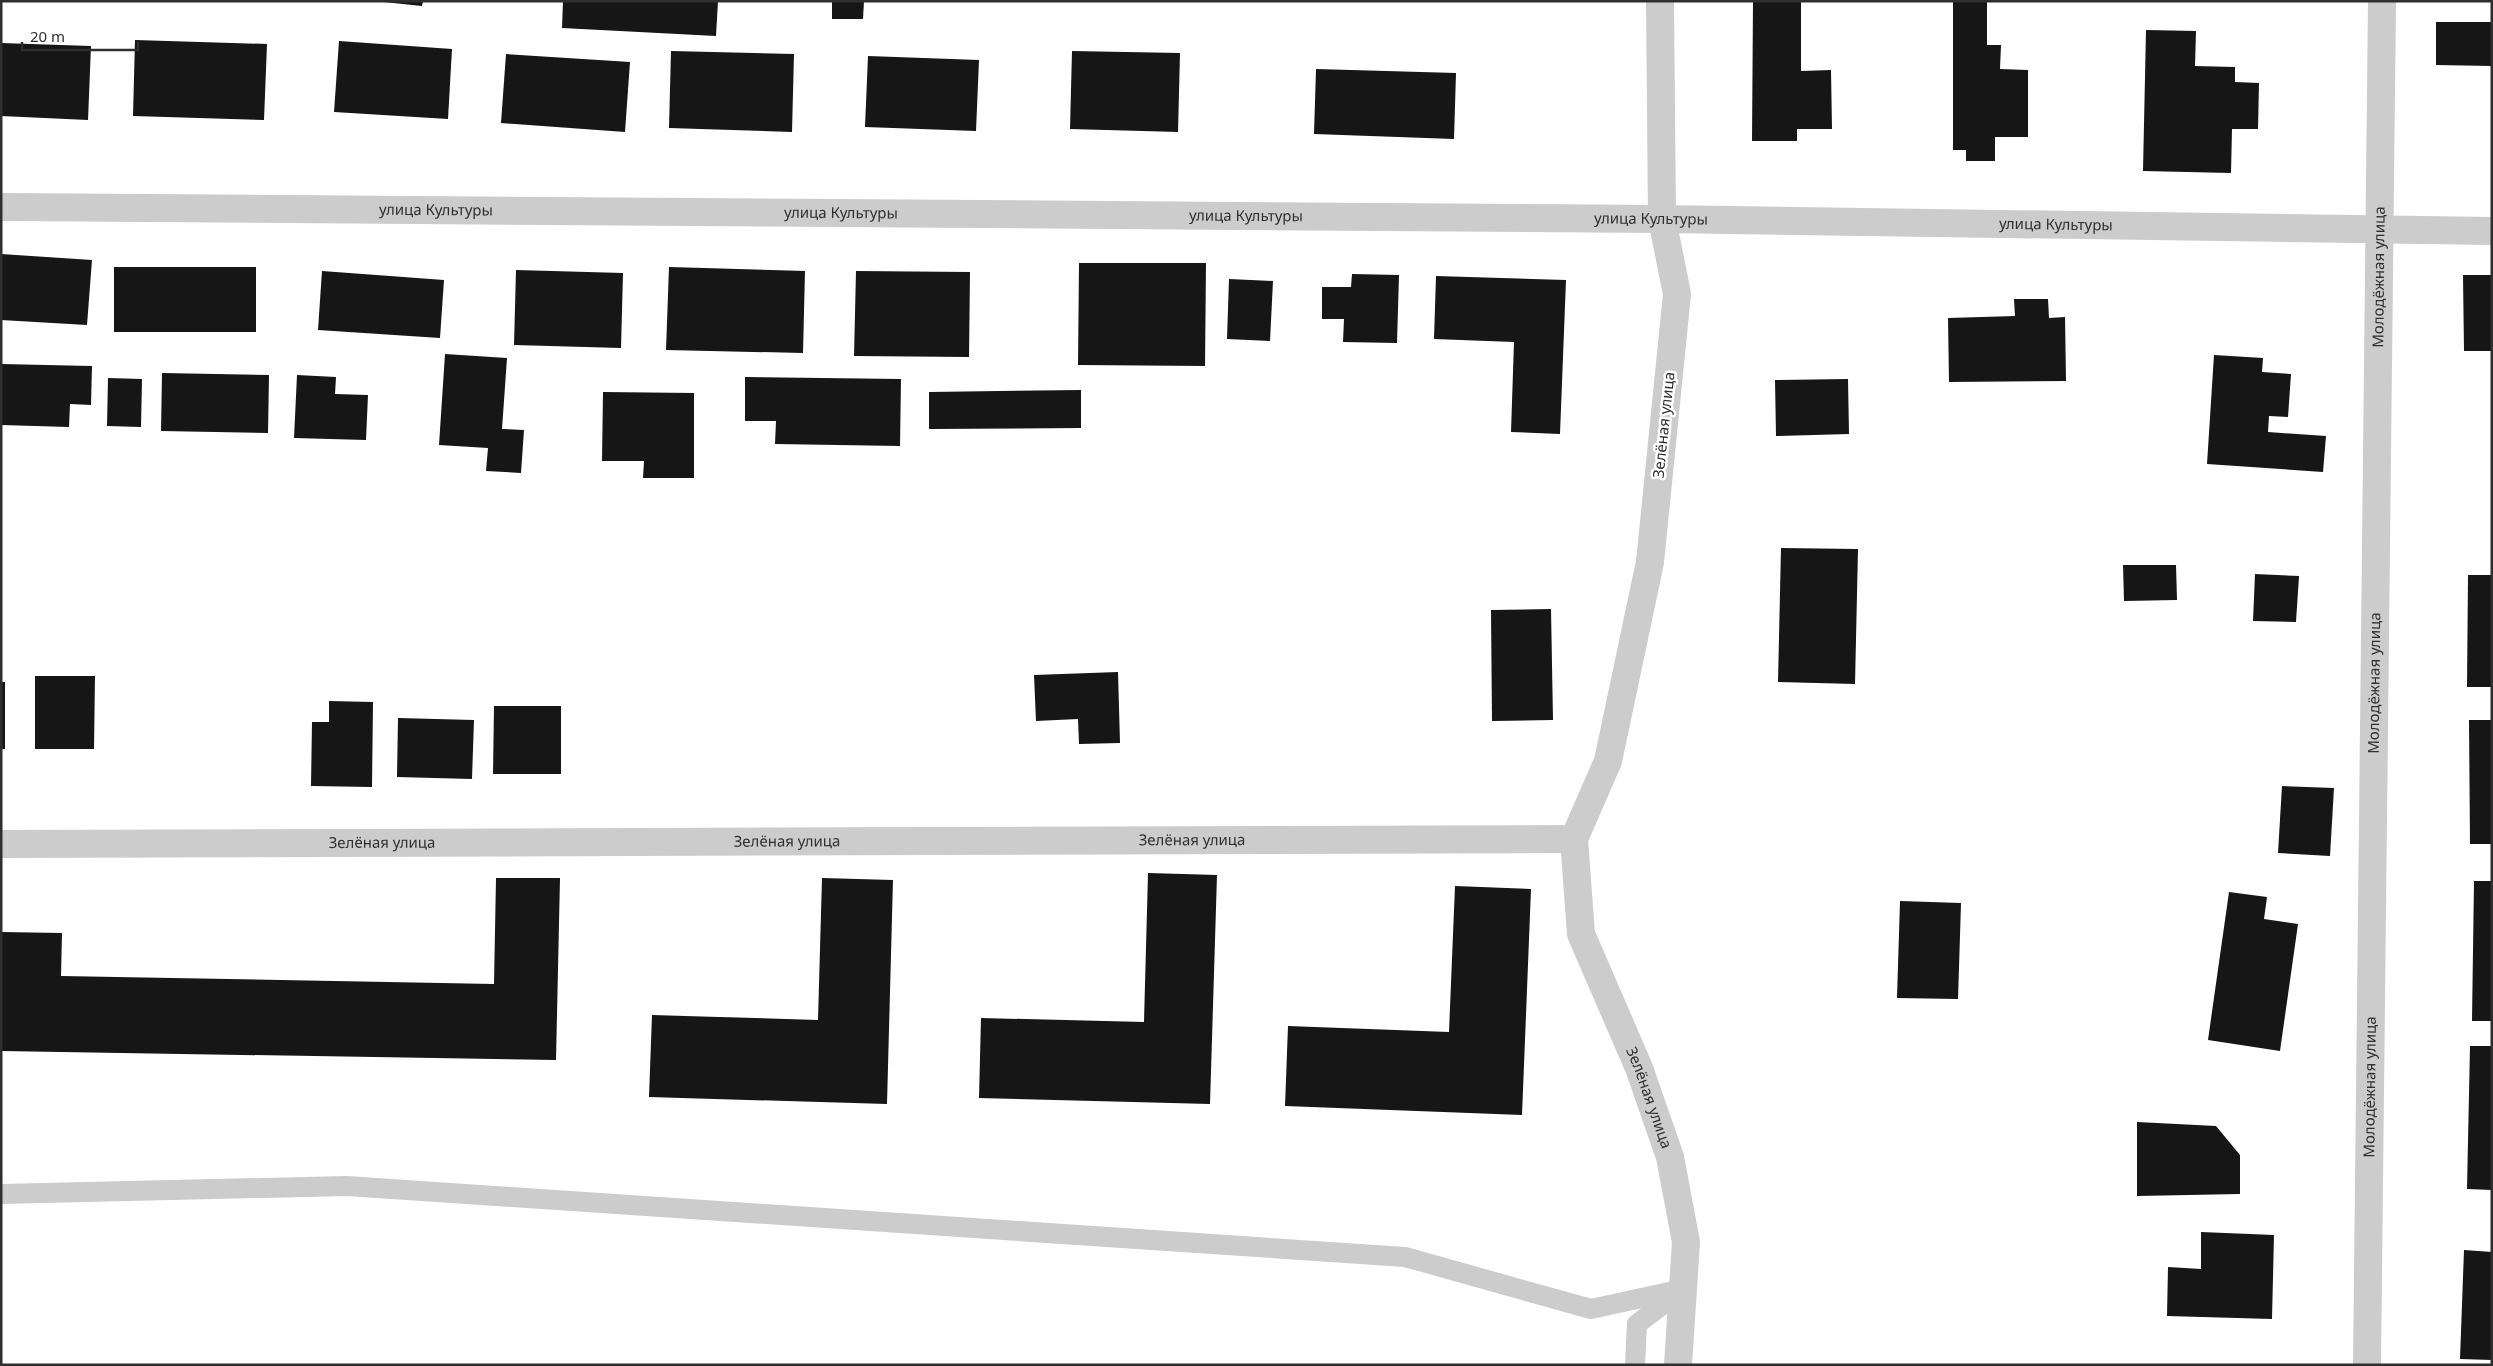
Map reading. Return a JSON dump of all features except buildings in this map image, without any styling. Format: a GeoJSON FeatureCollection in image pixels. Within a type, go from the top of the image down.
{"type":"FeatureCollection","features":[{"type":"Feature","properties":{"kind":"street","name":"Зелёная улица"},"geometry":{"type":"LineString","coordinates":[[1660,1],[1662,219],[1677,294],[1650,562],[1608,761],[1574,838],[1581,934],[1639,1068],[1670,1157],[1686,1242],[1678,1365]]}},
{"type":"Feature","properties":{"kind":"street","name":"Молодёжная улица"},"geometry":{"type":"LineString","coordinates":[[2367,1365],[2381,230],[2382,1]]}},
{"type":"Feature","properties":{"kind":"street","name":"улица Культуры"},"geometry":{"type":"LineString","coordinates":[[1,207],[1662,219],[2492,231]]}},
{"type":"Feature","properties":{"kind":"street","name":"Зелёная улица"},"geometry":{"type":"LineString","coordinates":[[1,844],[1574,838]]}},
{"type":"Feature","properties":{"kind":"lane"},"geometry":{"type":"LineString","coordinates":[[1,1194],[347,1186],[1405,1256],[1591,1310],[1683,1289]]}},
{"type":"Feature","properties":{"kind":"lane"},"geometry":{"type":"LineString","coordinates":[[1635,1365],[1638,1324],[1683,1289]]}}]}
